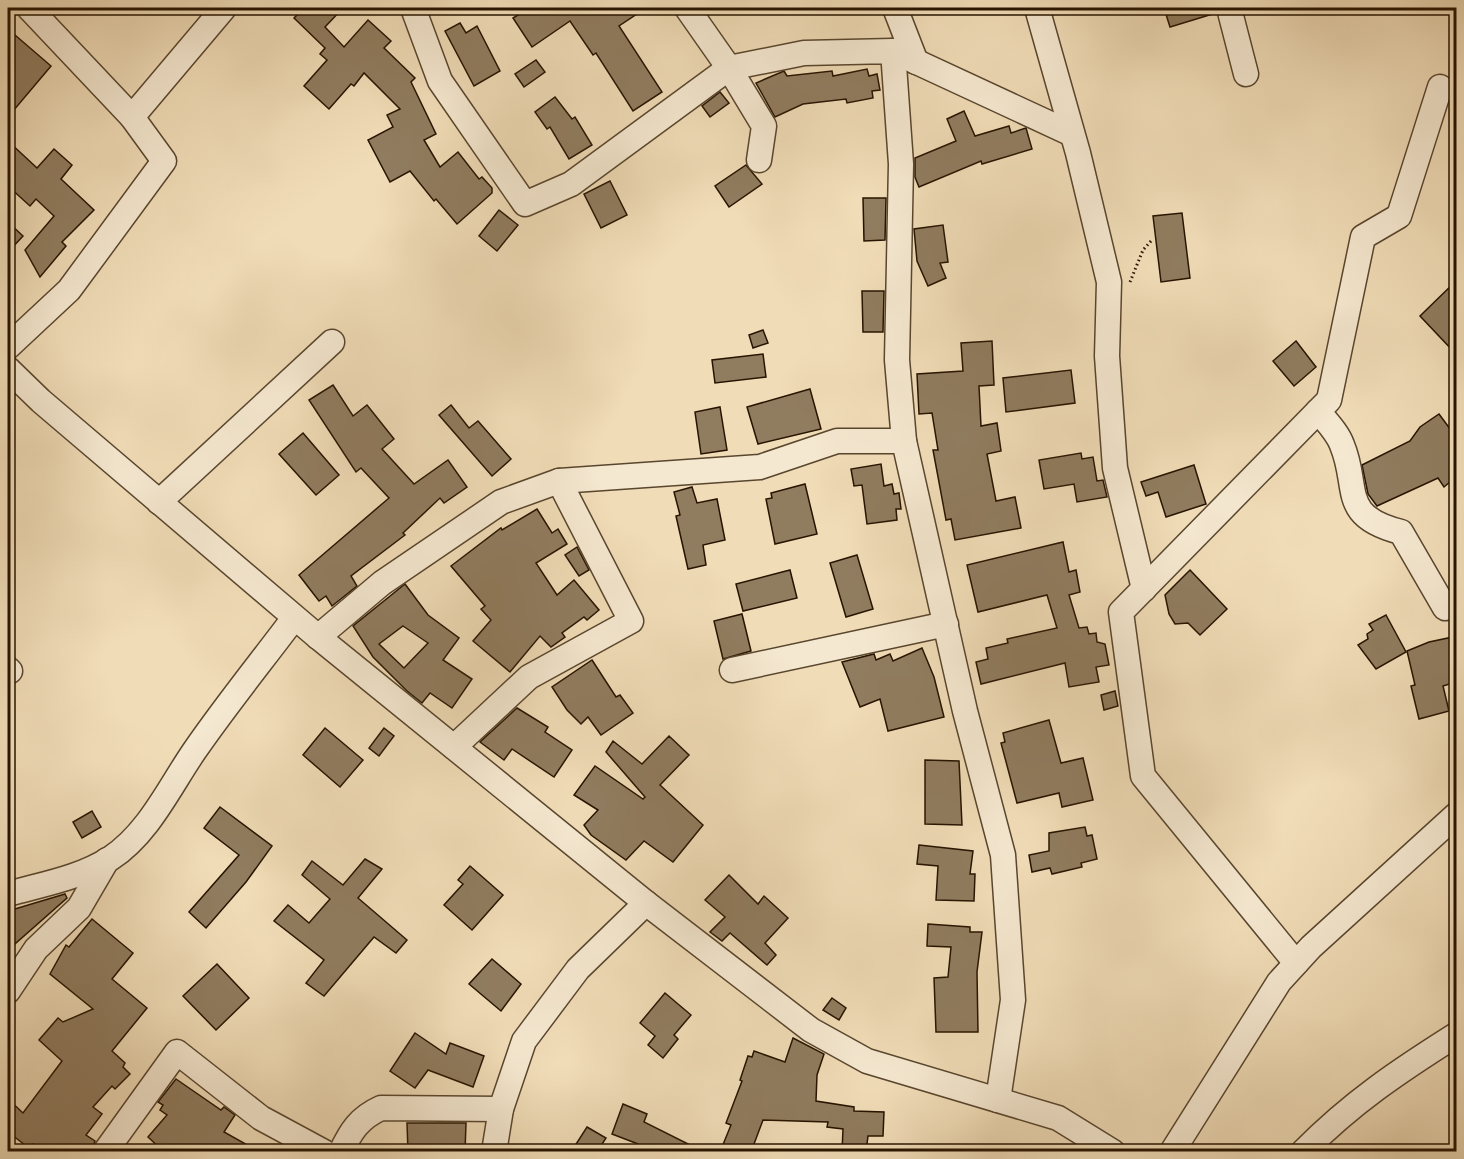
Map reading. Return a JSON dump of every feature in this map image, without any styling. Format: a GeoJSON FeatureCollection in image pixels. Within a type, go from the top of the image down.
{"type":"FeatureCollection","features":[{"type":"Feature","properties":{"kind":"street"},"geometry":{"type":"LineString","coordinates":[[8,347],[69,290],[164,161],[132,117],[28,8]]}},
{"type":"Feature","properties":{"kind":"street"},"geometry":{"type":"LineString","coordinates":[[132,117],[224,8]]}},
{"type":"Feature","properties":{"kind":"street"},"geometry":{"type":"LineString","coordinates":[[413,8],[440,81],[525,204],[571,184],[729,68],[804,53],[893,51],[1072,134]]}},
{"type":"Feature","properties":{"kind":"street"},"geometry":{"type":"LineString","coordinates":[[687,8],[729,68],[764,126],[759,160]]}},
{"type":"Feature","properties":{"kind":"street"},"geometry":{"type":"LineString","coordinates":[[894,8],[916,62]]}},
{"type":"Feature","properties":{"kind":"street"},"geometry":{"type":"LineString","coordinates":[[1037,8],[1072,134],[1109,282],[1107,356],[1115,468],[1144,589]]}},
{"type":"Feature","properties":{"kind":"street"},"geometry":{"type":"LineString","coordinates":[[1229,8],[1246,74]]}},
{"type":"Feature","properties":{"kind":"street"},"geometry":{"type":"LineString","coordinates":[[893,51],[901,164],[897,360],[904,441],[965,711],[1003,855],[1013,1000],[998,1100]]}},
{"type":"Feature","properties":{"kind":"street"},"geometry":{"type":"LineString","coordinates":[[1296,963],[1143,776],[1121,612],[1329,400],[1363,237],[1399,216],[1440,87]]}},
{"type":"Feature","properties":{"kind":"street"},"geometry":{"type":"LineString","coordinates":[[159,502],[332,342]]}},
{"type":"Feature","properties":{"kind":"street"},"geometry":{"type":"LineString","coordinates":[[8,369],[41,401],[294,618],[646,903],[810,1030],[867,1061],[1058,1118],[1113,1152]]}},
{"type":"Feature","properties":{"kind":"street"},"geometry":{"type":"LineString","coordinates":[[1318,411],[1342,444],[1353,502],[1379,526],[1401,532],[1444,608],[1456,604]]}},
{"type":"Feature","properties":{"kind":"street"},"geometry":{"type":"LineString","coordinates":[[318,637],[382,583],[501,502],[559,481],[760,467],[837,441],[904,441]]}},
{"type":"Feature","properties":{"kind":"street"},"geometry":{"type":"LineString","coordinates":[[454,747],[529,677],[631,621],[559,481]]}},
{"type":"Feature","properties":{"kind":"street"},"geometry":{"type":"LineString","coordinates":[[8,894],[73,876],[107,860],[129,843],[147,822],[196,748],[294,618]]}},
{"type":"Feature","properties":{"kind":"street"},"geometry":{"type":"LineString","coordinates":[[732,670],[946,624]]}},
{"type":"Feature","properties":{"kind":"street"},"geometry":{"type":"LineString","coordinates":[[1172,1152],[1279,982],[1390,873],[1456,815]]}},
{"type":"Feature","properties":{"kind":"street"},"geometry":{"type":"LineString","coordinates":[[8,991],[36,949],[79,908],[107,860]]}},
{"type":"Feature","properties":{"kind":"street"},"geometry":{"type":"LineString","coordinates":[[494,1152],[501,1110],[524,1041],[578,969],[646,903]]}},
{"type":"Feature","properties":{"kind":"street"},"geometry":{"type":"LineString","coordinates":[[1303,1152],[1337,1117],[1400,1071],[1456,1035]]}},
{"type":"Feature","properties":{"kind":"street"},"geometry":{"type":"LineString","coordinates":[[105,1152],[177,1052],[261,1118],[324,1152]]}},
{"type":"Feature","properties":{"kind":"street"},"geometry":{"type":"LineString","coordinates":[[341,1152],[355,1125],[368,1114],[381,1108],[501,1110]]}},
{"type":"Feature","properties":{"kind":"building"},"geometry":{"type":"Polygon","coordinates":[[[304,8],[343,8],[325,27],[344,47],[368,20],[391,41],[384,48],[415,78],[411,82],[436,134],[424,140],[440,167],[458,152],[479,179],[482,177],[492,188],[492,193],[457,224],[436,199],[434,201],[410,171],[390,182],[368,140],[393,127],[387,115],[400,109],[364,73],[354,86],[351,84],[329,109],[304,86],[327,60],[320,54],[325,48],[294,18],[304,8]]]}},
{"type":"Feature","properties":{"kind":"building"},"geometry":{"type":"Polygon","coordinates":[[[529,8],[646,8],[619,26],[662,92],[633,111],[596,53],[593,55],[570,21],[532,47],[513,18],[529,8]]]}},
{"type":"Feature","properties":{"kind":"building"},"geometry":{"type":"Polygon","coordinates":[[[1164,8],[1215,8],[1216,13],[1170,27],[1164,8]]]}},
{"type":"Feature","properties":{"kind":"building"},"geometry":{"type":"Polygon","coordinates":[[[460,23],[466,33],[477,26],[500,71],[474,86],[445,31],[460,23]]]}},
{"type":"Feature","properties":{"kind":"building"},"geometry":{"type":"Polygon","coordinates":[[[8,29],[51,66],[8,117],[8,29]]]}},
{"type":"Feature","properties":{"kind":"building"},"geometry":{"type":"Polygon","coordinates":[[[536,60],[545,72],[524,87],[515,74],[536,60]]]}},
{"type":"Feature","properties":{"kind":"building"},"geometry":{"type":"Polygon","coordinates":[[[867,69],[869,76],[877,74],[880,90],[872,91],[873,98],[847,103],[846,99],[803,104],[775,117],[756,83],[784,71],[787,76],[832,71],[833,76],[867,69]]]}},
{"type":"Feature","properties":{"kind":"building"},"geometry":{"type":"Polygon","coordinates":[[[720,92],[729,103],[710,117],[702,106],[720,92]]]}},
{"type":"Feature","properties":{"kind":"building"},"geometry":{"type":"Polygon","coordinates":[[[555,97],[572,119],[575,117],[592,145],[569,159],[550,127],[547,129],[535,112],[555,97]]]}},
{"type":"Feature","properties":{"kind":"building"},"geometry":{"type":"Polygon","coordinates":[[[964,111],[975,136],[1009,126],[1011,133],[1026,128],[1032,149],[982,164],[981,161],[919,187],[915,177],[915,158],[956,141],[947,119],[964,111]]]}},
{"type":"Feature","properties":{"kind":"building"},"geometry":{"type":"Polygon","coordinates":[[[8,141],[37,168],[54,149],[72,165],[61,179],[94,210],[62,242],[66,246],[40,277],[25,250],[54,216],[36,199],[30,206],[8,186],[8,141]]]}},
{"type":"Feature","properties":{"kind":"building"},"geometry":{"type":"Polygon","coordinates":[[[746,165],[762,184],[729,207],[715,186],[746,165]]]}},
{"type":"Feature","properties":{"kind":"building"},"geometry":{"type":"Polygon","coordinates":[[[610,181],[627,215],[601,228],[584,194],[610,181]]]}},
{"type":"Feature","properties":{"kind":"building"},"geometry":{"type":"Polygon","coordinates":[[[863,198],[886,198],[885,240],[864,241],[863,198]]]}},
{"type":"Feature","properties":{"kind":"building"},"geometry":{"type":"Polygon","coordinates":[[[499,210],[518,225],[497,251],[479,236],[499,210]]]}},
{"type":"Feature","properties":{"kind":"building"},"geometry":{"type":"Polygon","coordinates":[[[1182,213],[1190,278],[1161,282],[1153,216],[1182,213]]]}},
{"type":"Feature","properties":{"kind":"building"},"geometry":{"type":"Polygon","coordinates":[[[8,222],[23,236],[8,252],[8,222]]]}},
{"type":"Feature","properties":{"kind":"building"},"geometry":{"type":"Polygon","coordinates":[[[943,225],[948,262],[940,263],[946,278],[928,286],[917,261],[914,229],[943,225]]]}},
{"type":"Feature","properties":{"kind":"building"},"geometry":{"type":"Polygon","coordinates":[[[1456,281],[1456,354],[1420,316],[1456,281]]]}},
{"type":"Feature","properties":{"kind":"building"},"geometry":{"type":"Polygon","coordinates":[[[862,291],[884,291],[883,332],[863,332],[862,291]]]}},
{"type":"Feature","properties":{"kind":"building"},"geometry":{"type":"Polygon","coordinates":[[[763,330],[768,343],[753,348],[749,335],[763,330]]]}},
{"type":"Feature","properties":{"kind":"building"},"geometry":{"type":"Polygon","coordinates":[[[992,341],[994,385],[979,386],[981,426],[997,423],[1001,451],[987,454],[996,501],[1015,497],[1021,528],[955,540],[951,519],[946,520],[933,450],[938,450],[932,413],[919,414],[917,374],[963,371],[961,343],[992,341]]]}},
{"type":"Feature","properties":{"kind":"building"},"geometry":{"type":"Polygon","coordinates":[[[1296,341],[1316,367],[1294,386],[1273,361],[1296,341]]]}},
{"type":"Feature","properties":{"kind":"building"},"geometry":{"type":"Polygon","coordinates":[[[763,354],[766,377],[715,383],[712,360],[763,354]]]}},
{"type":"Feature","properties":{"kind":"building"},"geometry":{"type":"Polygon","coordinates":[[[1071,370],[1075,403],[1006,412],[1003,378],[1071,370]]]}},
{"type":"Feature","properties":{"kind":"building"},"geometry":{"type":"Polygon","coordinates":[[[333,385],[353,416],[367,405],[394,439],[382,449],[414,484],[448,460],[467,487],[444,503],[440,498],[403,533],[405,535],[351,576],[357,586],[332,606],[326,596],[319,601],[299,575],[389,498],[361,468],[356,472],[309,400],[333,385]]]}},
{"type":"Feature","properties":{"kind":"building"},"geometry":{"type":"Polygon","coordinates":[[[810,389],[821,429],[758,444],[747,407],[810,389]]]}},
{"type":"Feature","properties":{"kind":"building"},"geometry":{"type":"Polygon","coordinates":[[[451,405],[469,428],[478,421],[511,459],[492,476],[439,415],[451,405]]]}},
{"type":"Feature","properties":{"kind":"building"},"geometry":{"type":"Polygon","coordinates":[[[720,407],[727,450],[701,454],[695,412],[720,407]]]}},
{"type":"Feature","properties":{"kind":"building"},"geometry":{"type":"Polygon","coordinates":[[[1439,414],[1456,437],[1456,477],[1444,487],[1438,478],[1377,506],[1368,494],[1362,465],[1410,441],[1420,427],[1439,414]]]}},
{"type":"Feature","properties":{"kind":"building"},"geometry":{"type":"Polygon","coordinates":[[[303,433],[339,475],[316,495],[279,454],[303,433]]]}},
{"type":"Feature","properties":{"kind":"building"},"geometry":{"type":"Polygon","coordinates":[[[1081,453],[1082,459],[1093,457],[1097,481],[1103,480],[1107,497],[1077,502],[1074,484],[1044,489],[1039,460],[1081,453]]]}},
{"type":"Feature","properties":{"kind":"building"},"geometry":{"type":"Polygon","coordinates":[[[881,464],[884,486],[892,484],[894,494],[899,493],[901,509],[896,509],[897,520],[867,524],[862,485],[854,486],[851,469],[881,464]]]}},
{"type":"Feature","properties":{"kind":"building"},"geometry":{"type":"Polygon","coordinates":[[[1194,465],[1206,504],[1166,517],[1158,492],[1146,496],[1141,482],[1194,465]]]}},
{"type":"Feature","properties":{"kind":"building"},"geometry":{"type":"Polygon","coordinates":[[[805,484],[817,534],[775,544],[766,499],[772,498],[771,493],[805,484]]]}},
{"type":"Feature","properties":{"kind":"building"},"geometry":{"type":"Polygon","coordinates":[[[692,487],[697,503],[717,499],[725,540],[703,545],[706,565],[688,569],[676,516],[680,515],[674,492],[692,487]]]}},
{"type":"Feature","properties":{"kind":"building"},"geometry":{"type":"Polygon","coordinates":[[[537,509],[552,533],[558,529],[567,544],[536,563],[557,595],[574,580],[599,610],[587,620],[584,617],[562,633],[565,637],[551,647],[540,636],[510,672],[473,641],[491,620],[481,609],[485,606],[451,566],[501,528],[502,530],[537,509]]]}},
{"type":"Feature","properties":{"kind":"building"},"geometry":{"type":"Polygon","coordinates":[[[1063,542],[1069,572],[1076,570],[1080,592],[1069,595],[1079,628],[1087,627],[1089,634],[1096,633],[1097,642],[1105,644],[1109,665],[1096,667],[1099,682],[1069,687],[1065,663],[981,684],[976,662],[988,659],[986,648],[1008,643],[1007,639],[1057,628],[1047,595],[978,612],[967,565],[1063,542]]]}},
{"type":"Feature","properties":{"kind":"building"},"geometry":{"type":"Polygon","coordinates":[[[577,547],[589,570],[579,576],[565,555],[577,547]]]}},
{"type":"Feature","properties":{"kind":"building"},"geometry":{"type":"Polygon","coordinates":[[[857,555],[873,609],[846,617],[830,563],[857,555]]]}},
{"type":"Feature","properties":{"kind":"building"},"geometry":{"type":"Polygon","coordinates":[[[790,570],[797,598],[743,611],[736,584],[790,570]]]}},
{"type":"Feature","properties":{"kind":"building"},"geometry":{"type":"Polygon","coordinates":[[[1190,570],[1227,609],[1200,635],[1188,623],[1175,624],[1169,614],[1165,595],[1190,570]]]}},
{"type":"Feature","properties":{"kind":"building"},"geometry":{"type":"Polygon","coordinates":[[[405,584],[428,615],[459,638],[443,660],[472,679],[452,708],[430,693],[422,703],[373,657],[353,626],[405,584]],[[403,626],[379,644],[404,668],[428,643],[403,626]]]}},
{"type":"Feature","properties":{"kind":"building"},"geometry":{"type":"Polygon","coordinates":[[[742,614],[751,651],[723,659],[714,621],[742,614]]]}},
{"type":"Feature","properties":{"kind":"building"},"geometry":{"type":"Polygon","coordinates":[[[1386,615],[1406,652],[1376,669],[1358,645],[1368,639],[1367,634],[1373,630],[1369,624],[1386,615]]]}},
{"type":"Feature","properties":{"kind":"building"},"geometry":{"type":"Polygon","coordinates":[[[1453,637],[1456,648],[1456,682],[1443,686],[1449,711],[1419,719],[1411,686],[1415,685],[1407,651],[1429,642],[1453,637]]]}},
{"type":"Feature","properties":{"kind":"building"},"geometry":{"type":"Polygon","coordinates":[[[922,648],[934,677],[944,717],[888,731],[880,699],[860,707],[842,662],[874,654],[876,660],[890,654],[893,661],[922,648]]]}},
{"type":"Feature","properties":{"kind":"building"},"geometry":{"type":"Polygon","coordinates":[[[592,660],[616,697],[620,695],[633,713],[601,735],[588,717],[581,724],[567,710],[552,687],[592,660]]]}},
{"type":"Feature","properties":{"kind":"building"},"geometry":{"type":"Polygon","coordinates":[[[1115,691],[1118,706],[1104,710],[1101,695],[1115,691]]]}},
{"type":"Feature","properties":{"kind":"building"},"geometry":{"type":"Polygon","coordinates":[[[517,708],[548,727],[545,732],[572,750],[554,777],[512,749],[504,760],[480,742],[517,708]]]}},
{"type":"Feature","properties":{"kind":"building"},"geometry":{"type":"Polygon","coordinates":[[[1049,720],[1061,763],[1083,758],[1093,800],[1062,807],[1059,793],[1017,803],[1001,743],[1005,742],[1003,733],[1049,720]]]}},
{"type":"Feature","properties":{"kind":"building"},"geometry":{"type":"Polygon","coordinates":[[[325,728],[363,760],[340,787],[303,755],[325,728]]]}},
{"type":"Feature","properties":{"kind":"building"},"geometry":{"type":"Polygon","coordinates":[[[384,728],[394,736],[379,756],[369,748],[384,728]]]}},
{"type":"Feature","properties":{"kind":"building"},"geometry":{"type":"Polygon","coordinates":[[[669,736],[689,755],[660,785],[703,825],[673,862],[644,841],[626,860],[591,835],[584,825],[598,810],[574,795],[595,766],[643,799],[645,797],[606,752],[613,741],[642,764],[669,736]]]}},
{"type":"Feature","properties":{"kind":"building"},"geometry":{"type":"Polygon","coordinates":[[[925,760],[959,761],[962,825],[925,824],[925,760]]]}},
{"type":"Feature","properties":{"kind":"building"},"geometry":{"type":"Polygon","coordinates":[[[220,807],[272,846],[246,882],[206,928],[189,912],[239,855],[204,828],[220,807]]]}},
{"type":"Feature","properties":{"kind":"building"},"geometry":{"type":"Polygon","coordinates":[[[92,811],[101,827],[82,838],[73,822],[92,811]]]}},
{"type":"Feature","properties":{"kind":"building"},"geometry":{"type":"Polygon","coordinates":[[[1085,827],[1087,836],[1092,835],[1097,859],[1081,863],[1082,867],[1052,874],[1050,868],[1032,872],[1029,855],[1049,851],[1049,833],[1085,827]]]}},
{"type":"Feature","properties":{"kind":"building"},"geometry":{"type":"Polygon","coordinates":[[[919,845],[973,851],[970,874],[975,874],[974,901],[936,900],[938,866],[917,864],[919,845]]]}},
{"type":"Feature","properties":{"kind":"building"},"geometry":{"type":"Polygon","coordinates":[[[365,859],[382,869],[358,898],[407,940],[396,953],[374,937],[324,996],[306,983],[324,960],[274,921],[288,905],[309,923],[330,899],[302,875],[312,861],[343,885],[365,859]]]}},
{"type":"Feature","properties":{"kind":"building"},"geometry":{"type":"Polygon","coordinates":[[[470,866],[503,895],[472,930],[444,905],[463,884],[458,880],[470,866]]]}},
{"type":"Feature","properties":{"kind":"building"},"geometry":{"type":"Polygon","coordinates":[[[729,875],[758,904],[764,896],[788,918],[765,943],[776,955],[767,965],[730,933],[722,941],[710,932],[725,917],[705,900],[729,875]]]}},
{"type":"Feature","properties":{"kind":"building"},"geometry":{"type":"Polygon","coordinates":[[[65,894],[67,898],[8,950],[8,911],[65,894]]]}},
{"type":"Feature","properties":{"kind":"building"},"geometry":{"type":"Polygon","coordinates":[[[92,919],[133,953],[112,979],[147,1008],[112,1051],[125,1063],[123,1067],[130,1074],[115,1089],[112,1086],[93,1107],[102,1114],[86,1135],[95,1141],[91,1152],[45,1152],[33,1144],[29,1148],[8,1132],[8,1099],[23,1113],[62,1061],[39,1040],[58,1018],[63,1022],[93,1009],[50,974],[66,945],[69,947],[92,919]]]}},
{"type":"Feature","properties":{"kind":"building"},"geometry":{"type":"Polygon","coordinates":[[[928,924],[970,927],[970,932],[982,932],[977,972],[978,1032],[936,1032],[934,978],[948,977],[951,947],[927,946],[928,924]]]}},
{"type":"Feature","properties":{"kind":"building"},"geometry":{"type":"Polygon","coordinates":[[[492,959],[521,984],[501,1011],[469,984],[492,959]]]}},
{"type":"Feature","properties":{"kind":"building"},"geometry":{"type":"Polygon","coordinates":[[[217,964],[249,998],[216,1030],[183,996],[217,964]]]}},
{"type":"Feature","properties":{"kind":"building"},"geometry":{"type":"Polygon","coordinates":[[[665,993],[691,1015],[674,1035],[678,1039],[663,1058],[648,1045],[655,1036],[640,1023],[665,993]]]}},
{"type":"Feature","properties":{"kind":"building"},"geometry":{"type":"Polygon","coordinates":[[[832,998],[846,1008],[839,1020],[823,1010],[832,998]]]}},
{"type":"Feature","properties":{"kind":"building"},"geometry":{"type":"Polygon","coordinates":[[[415,1033],[446,1054],[450,1043],[484,1056],[473,1087],[428,1070],[415,1088],[390,1071],[415,1033]]]}},
{"type":"Feature","properties":{"kind":"building"},"geometry":{"type":"Polygon","coordinates":[[[793,1038],[824,1054],[817,1075],[816,1101],[854,1107],[854,1111],[884,1112],[883,1136],[868,1136],[866,1152],[842,1152],[843,1129],[827,1127],[828,1122],[763,1120],[751,1152],[720,1152],[731,1125],[726,1123],[742,1081],[740,1080],[748,1056],[752,1057],[754,1051],[785,1062],[793,1038]]]}},
{"type":"Feature","properties":{"kind":"building"},"geometry":{"type":"Polygon","coordinates":[[[176,1079],[221,1110],[224,1107],[235,1115],[224,1132],[260,1152],[164,1152],[148,1137],[167,1115],[160,1110],[163,1105],[158,1102],[176,1079]]]}},
{"type":"Feature","properties":{"kind":"building"},"geometry":{"type":"Polygon","coordinates":[[[623,1104],[647,1114],[644,1122],[704,1152],[634,1152],[638,1144],[612,1134],[623,1104]]]}},
{"type":"Feature","properties":{"kind":"building"},"geometry":{"type":"Polygon","coordinates":[[[407,1123],[466,1123],[465,1152],[408,1152],[407,1123]]]}},
{"type":"Feature","properties":{"kind":"building"},"geometry":{"type":"Polygon","coordinates":[[[587,1127],[606,1138],[597,1152],[571,1152],[587,1127]]]}}]}
